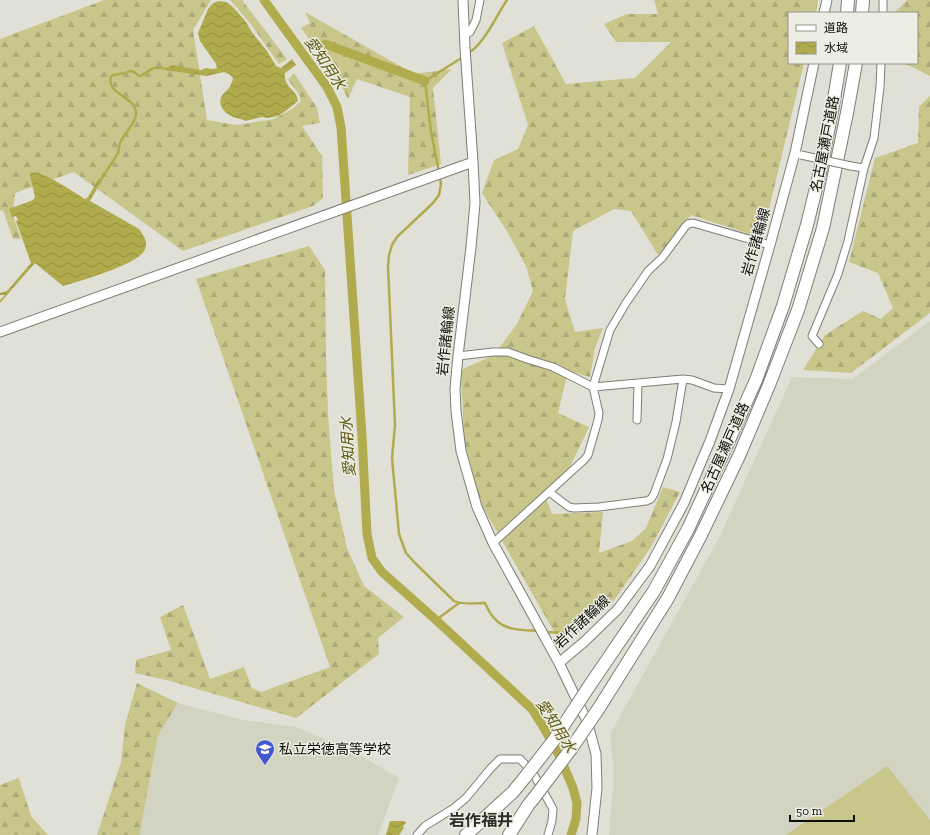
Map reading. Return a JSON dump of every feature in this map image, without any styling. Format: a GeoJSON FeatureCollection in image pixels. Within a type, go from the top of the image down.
{"type":"FeatureCollection","features":[{"type":"Feature","properties":{"kind":"highway"},"geometry":{"type":"LineString","coordinates":[[847,12],[848,0]]}},
{"type":"Feature","properties":{"kind":"highway"},"geometry":{"type":"LineString","coordinates":[[862,12],[863,0]]}},
{"type":"Feature","properties":{"kind":"highway","name":"名古屋瀬戸道路"},"geometry":{"type":"LineString","coordinates":[[466,835],[513,792],[554,740],[654,591],[688,529],[726,449],[756,380],[783,306],[807,225],[820,172],[840,64]]}},
{"type":"Feature","properties":{"kind":"highway","name":"名古屋瀬戸道路"},"geometry":{"type":"LineString","coordinates":[[510,835],[531,801],[571,749],[599,708],[668,598],[701,535],[739,456],[770,385],[798,310],[823,228],[856,64]]}},
{"type":"Feature","properties":{"kind":"main road","name":"岩作諸輪線"},"geometry":{"type":"LineString","coordinates":[[463,0],[466,65],[474,162],[475,203],[458,356],[456,396],[458,432],[461,451],[477,507],[493,543],[558,663],[587,721],[596,754],[597,788],[592,835]]}},
{"type":"Feature","properties":{"kind":"main road"},"geometry":{"type":"LineString","coordinates":[[824,12],[827,0]]}},
{"type":"Feature","properties":{"kind":"main road","name":"岩作諸輪線"},"geometry":{"type":"LineString","coordinates":[[558,663],[584,642],[618,609],[650,566],[684,503],[710,441],[729,389],[770,245],[798,154],[814,64]]}},
{"type":"Feature","properties":{"kind":"main road"},"geometry":{"type":"LineString","coordinates":[[0,332],[474,162]]}},
{"type":"Feature","properties":{"kind":"street"},"geometry":{"type":"LineString","coordinates":[[464,35],[470,32],[476,20],[480,0]]}},
{"type":"Feature","properties":{"kind":"street"},"geometry":{"type":"LineString","coordinates":[[883,0],[883,12]]}},
{"type":"Feature","properties":{"kind":"street"},"geometry":{"type":"LineString","coordinates":[[819,344],[812,336],[838,274],[848,241],[864,168],[874,138],[881,64]]}},
{"type":"Feature","properties":{"kind":"street"},"geometry":{"type":"LineString","coordinates":[[798,154],[864,168]]}},
{"type":"Feature","properties":{"kind":"street"},"geometry":{"type":"LineString","coordinates":[[493,543],[588,455],[599,412],[593,387],[610,330],[648,271],[662,258],[685,227],[688,224],[693,223],[770,245]]}},
{"type":"Feature","properties":{"kind":"street"},"geometry":{"type":"LineString","coordinates":[[458,356],[508,352],[553,367],[593,387],[682,379],[692,380],[714,388],[729,389]]}},
{"type":"Feature","properties":{"kind":"street"},"geometry":{"type":"LineString","coordinates":[[549,492],[569,507],[574,508],[599,507],[646,501],[651,499],[666,459],[676,422],[682,379]]}},
{"type":"Feature","properties":{"kind":"street"},"geometry":{"type":"LineString","coordinates":[[638,383],[638,420]]}},
{"type":"Feature","properties":{"kind":"street"},"geometry":{"type":"LineString","coordinates":[[417,835],[424,826],[454,808],[466,798],[500,758],[512,758],[520,759],[528,766],[553,809],[548,835]]}},
{"type":"Feature","properties":{"kind":"shaded area"},"geometry":{"type":"Polygon","coordinates":[[[930,321],[930,835],[609,835],[614,775],[610,734],[720,536],[792,377],[852,379],[930,321]]]}},
{"type":"Feature","properties":{"kind":"shaded area","name":"私立栄徳高等学校"},"geometry":{"type":"Polygon","coordinates":[[[178,703],[243,720],[296,727],[358,754],[399,778],[378,835],[140,835],[158,735],[178,703]]]}},
{"type":"Feature","properties":{"kind":"green space"},"geometry":{"type":"Polygon","coordinates":[[[104,0],[211,0],[193,30],[207,120],[237,125],[274,119],[292,109],[301,101],[299,94],[288,80],[294,73],[317,108],[320,123],[302,126],[322,156],[323,198],[313,206],[183,251],[74,172],[15,193],[13,215],[21,239],[13,239],[3,210],[0,211],[0,39],[104,0]]]}},
{"type":"Feature","properties":{"kind":"green space"},"geometry":{"type":"Polygon","coordinates":[[[230,0],[242,0],[287,59],[279,64],[250,23],[230,0]]]}},
{"type":"Feature","properties":{"kind":"green space"},"geometry":{"type":"Polygon","coordinates":[[[654,0],[818,0],[816,12],[788,12],[788,64],[804,64],[762,238],[691,215],[658,255],[631,211],[614,209],[573,231],[565,299],[575,332],[603,328],[595,348],[590,377],[568,371],[558,413],[589,427],[568,471],[544,493],[552,514],[603,512],[599,553],[632,541],[646,528],[663,487],[680,492],[651,547],[615,599],[581,631],[556,635],[481,504],[464,439],[461,370],[494,355],[517,324],[533,291],[526,266],[508,233],[482,193],[494,160],[518,149],[528,125],[502,43],[534,26],[566,84],[635,78],[671,42],[616,42],[604,24],[627,14],[658,14],[654,0]]]}},
{"type":"Feature","properties":{"kind":"green space"},"geometry":{"type":"Polygon","coordinates":[[[907,0],[930,0],[930,76],[906,64],[918,64],[918,12],[895,12],[907,0]]]}},
{"type":"Feature","properties":{"kind":"green space"},"geometry":{"type":"Polygon","coordinates":[[[305,12],[414,74],[452,69],[433,88],[441,164],[408,175],[410,97],[357,79],[348,99],[337,77],[301,28],[310,23],[305,12]]]}},
{"type":"Feature","properties":{"kind":"green space"},"geometry":{"type":"Polygon","coordinates":[[[930,96],[930,313],[851,373],[803,370],[825,335],[863,311],[881,319],[893,308],[878,273],[849,262],[875,158],[918,143],[919,107],[930,96]]]}},
{"type":"Feature","properties":{"kind":"green space"},"geometry":{"type":"Polygon","coordinates":[[[309,246],[325,270],[328,415],[334,490],[347,548],[364,586],[404,617],[378,638],[379,654],[296,718],[170,681],[135,673],[136,660],[171,650],[160,617],[183,605],[210,679],[244,667],[252,688],[261,692],[330,667],[196,279],[309,246]]]}},
{"type":"Feature","properties":{"kind":"green space"},"geometry":{"type":"Polygon","coordinates":[[[137,683],[178,703],[158,735],[140,835],[97,835],[121,762],[125,725],[137,683]]]}},
{"type":"Feature","properties":{"kind":"green space"},"geometry":{"type":"Polygon","coordinates":[[[887,766],[930,820],[930,835],[786,835],[887,766]]]}},
{"type":"Feature","properties":{"kind":"green space"},"geometry":{"type":"Polygon","coordinates":[[[19,778],[31,816],[48,835],[0,835],[0,785],[19,778]]]}},
{"type":"Feature","properties":{"kind":"water"},"geometry":{"type":"Polygon","coordinates":[[[218,1],[226,2],[233,7],[246,22],[276,66],[281,68],[292,59],[296,65],[285,73],[285,78],[298,101],[278,116],[267,118],[262,117],[245,121],[233,117],[224,111],[220,101],[223,94],[229,88],[233,78],[229,74],[224,72],[207,76],[167,71],[166,68],[172,65],[201,70],[206,68],[217,68],[216,64],[200,41],[198,33],[208,9],[212,4],[218,1]]]}},
{"type":"Feature","properties":{"kind":"water"},"geometry":{"type":"Polygon","coordinates":[[[32,172],[51,179],[85,199],[88,197],[99,178],[102,180],[90,201],[139,229],[146,242],[144,251],[130,262],[119,267],[63,286],[35,263],[0,303],[0,300],[5,295],[0,295],[0,293],[7,291],[31,263],[16,221],[18,220],[16,216],[12,217],[9,209],[33,200],[35,197],[30,175],[32,172]]]}},
{"type":"Feature","properties":{"kind":"water"},"geometry":{"type":"Polygon","coordinates":[[[390,821],[404,821],[406,823],[399,835],[386,835],[390,821]]]}},
{"type":"Feature","properties":{"kind":"waterway","name":"愛知用水"},"geometry":{"type":"LineString","coordinates":[[264,0],[327,87],[337,107],[341,127],[362,436],[367,534],[372,558],[382,572],[532,709],[560,757],[573,788],[577,803],[576,819],[571,835]]}},
{"type":"Feature","properties":{"kind":"waterway"},"geometry":{"type":"LineString","coordinates":[[467,54],[479,44],[507,0]]}},
{"type":"Feature","properties":{"kind":"waterway"},"geometry":{"type":"LineString","coordinates":[[325,44],[425,81]]}},
{"type":"Feature","properties":{"kind":"waterway"},"geometry":{"type":"LineString","coordinates":[[439,172],[431,132],[425,81],[463,57]]}},
{"type":"Feature","properties":{"kind":"waterway"},"geometry":{"type":"LineString","coordinates":[[100,182],[118,153],[121,141],[136,115],[134,106],[112,87],[111,76],[130,71],[139,76],[154,68],[169,69]]}},
{"type":"Feature","properties":{"kind":"waterway"},"geometry":{"type":"LineString","coordinates":[[440,177],[441,184],[439,195],[433,203],[397,237],[392,245],[389,255],[388,266],[395,425],[392,458],[399,534],[406,553],[454,601],[465,603],[485,603],[492,616],[502,625],[518,630],[539,631]]}},
{"type":"Feature","properties":{"kind":"waterway"},"geometry":{"type":"LineString","coordinates":[[436,620],[459,603]]}},
{"type":"Feature","properties":{"kind":"waterway"},"geometry":{"type":"LineString","coordinates":[[544,632],[569,633]]}},
{"type":"Feature","properties":{"kind":"place","name":"私立栄徳高等学校"},"geometry":{"type":"Point","coordinates":[265,766]}},
{"type":"Feature","properties":{"kind":"district","name":"岩作福井"},"geometry":{"type":"Point","coordinates":[481,820]}}]}
